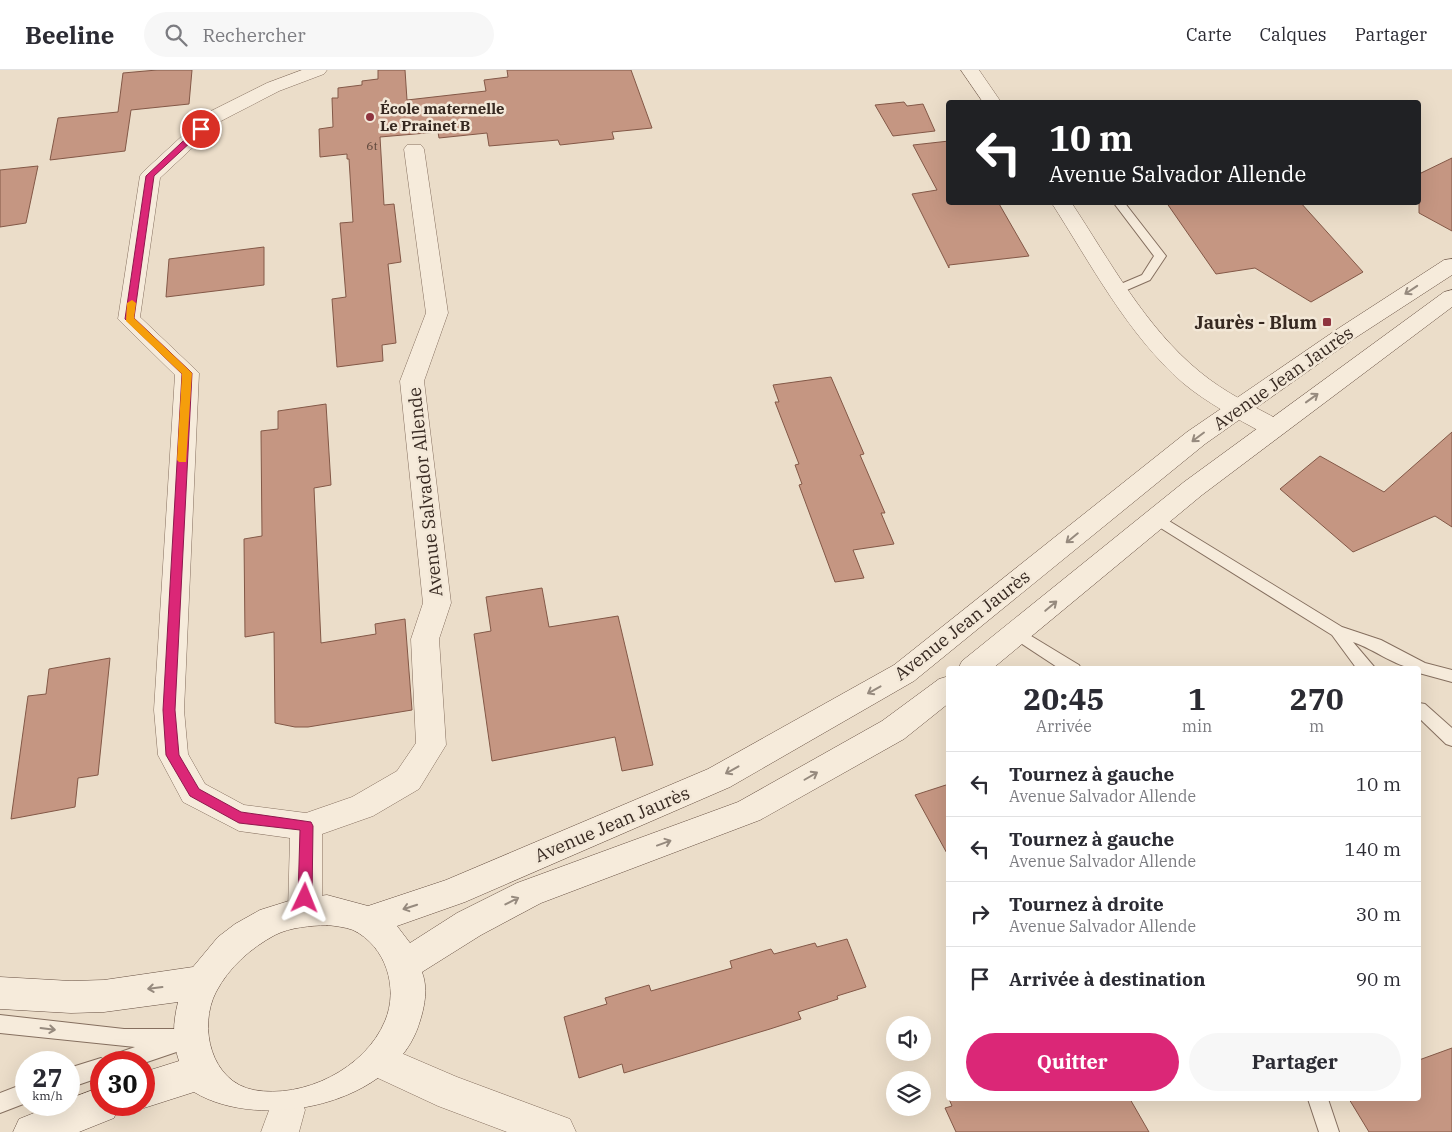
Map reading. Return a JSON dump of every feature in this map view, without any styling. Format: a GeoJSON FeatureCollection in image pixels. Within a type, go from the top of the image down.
{"type":"FeatureCollection","features":[{"type":"Feature","properties":{"kind":"main road","name":"Avenue Salvador Allende"},"geometry":{"type":"LineString","coordinates":[[318,70],[273,87],[214,117],[150,176],[129,319],[187,373],[169,710],[172,755],[194,793],[239,818],[306,826],[362,807],[408,780],[431,745],[425,639],[438,602],[412,381],[437,313],[414,149]]}},
{"type":"Feature","properties":{"kind":"main road"},"geometry":{"type":"LineString","coordinates":[[970,70],[991,100]]}},
{"type":"Feature","properties":{"kind":"main road"},"geometry":{"type":"LineString","coordinates":[[1062,205],[1152,336],[1183,370],[1224,401],[1272,427]]}},
{"type":"Feature","properties":{"kind":"main road","name":"Avenue Jean Jaurès"},"geometry":{"type":"LineString","coordinates":[[367,921],[453,892],[719,778],[904,673],[1196,438],[1347,333],[1452,265]]}},
{"type":"Feature","properties":{"kind":"main road","name":"Avenue Jean Jaurès"},"geometry":{"type":"LineString","coordinates":[[976,666],[1018,634],[1156,518],[1272,427],[1452,297]]}},
{"type":"Feature","properties":{"kind":"main road","name":"Avenue Jean Jaurès"},"geometry":{"type":"LineString","coordinates":[[404,965],[469,924],[529,893],[749,811],[893,730],[946,689]]}},
{"type":"Feature","properties":{"kind":"main road"},"geometry":{"type":"LineString","coordinates":[[305,911],[306,826]]}},
{"type":"Feature","properties":{"kind":"main road"},"geometry":{"type":"LineString","coordinates":[[327,910],[348,914],[367,921],[390,939],[404,965],[408,988],[405,1013],[396,1037],[380,1061],[361,1080],[338,1095],[313,1105],[284,1121],[260,1110],[235,1103],[215,1090],[200,1072],[191,1048],[190,1038],[194,1004],[203,982],[219,958],[246,934],[265,923],[305,911],[327,910]]}},
{"type":"Feature","properties":{"kind":"main road"},"geometry":{"type":"LineString","coordinates":[[0,993],[71,997],[104,996],[203,982]]}},
{"type":"Feature","properties":{"kind":"main road"},"geometry":{"type":"LineString","coordinates":[[380,1061],[451,1093],[556,1132]]}},
{"type":"Feature","properties":{"kind":"main road"},"geometry":{"type":"LineString","coordinates":[[155,1086],[200,1072]]}},
{"type":"Feature","properties":{"kind":"main road"},"geometry":{"type":"LineString","coordinates":[[32,1132],[90,1109]]}},
{"type":"Feature","properties":{"kind":"lane"},"geometry":{"type":"LineString","coordinates":[[1120,205],[1160,256],[1146,278],[1120,289]]}},
{"type":"Feature","properties":{"kind":"lane"},"geometry":{"type":"LineString","coordinates":[[1156,518],[1337,631],[1376,644],[1417,666]]}},
{"type":"Feature","properties":{"kind":"lane"},"geometry":{"type":"LineString","coordinates":[[1337,631],[1357,660],[1364,666]]}},
{"type":"Feature","properties":{"kind":"lane"},"geometry":{"type":"LineString","coordinates":[[1018,634],[1069,666]]}},
{"type":"Feature","properties":{"kind":"lane"},"geometry":{"type":"LineString","coordinates":[[1421,668],[1452,676]]}},
{"type":"Feature","properties":{"kind":"lane"},"geometry":{"type":"LineString","coordinates":[[1421,711],[1452,739]]}},
{"type":"Feature","properties":{"kind":"lane"},"geometry":{"type":"LineString","coordinates":[[0,1024],[124,1038],[190,1038]]}},
{"type":"Feature","properties":{"kind":"lane"},"geometry":{"type":"LineString","coordinates":[[152,1051],[190,1038]]}},
{"type":"Feature","properties":{"kind":"lane"},"geometry":{"type":"LineString","coordinates":[[0,1103],[15,1097]]}},
{"type":"Feature","properties":{"kind":"lane"},"geometry":{"type":"LineString","coordinates":[[1319,1101],[1329,1132]]}},
{"type":"Feature","properties":{"kind":"building"},"geometry":{"type":"Polygon","coordinates":[[[157,70],[192,70],[189,104],[131,110],[125,151],[50,160],[58,118],[118,112],[123,73],[157,70]]]}},
{"type":"Feature","properties":{"kind":"building"},"geometry":{"type":"Polygon","coordinates":[[[378,70],[405,70],[407,100],[486,91],[484,80],[508,77],[507,70],[631,70],[652,128],[612,132],[614,139],[560,145],[558,140],[489,146],[487,133],[439,138],[438,132],[380,137],[384,205],[394,204],[401,262],[388,264],[396,343],[382,345],[383,361],[337,367],[332,299],[346,297],[340,223],[353,222],[349,159],[347,159],[347,154],[320,157],[319,129],[333,127],[332,98],[338,98],[338,88],[362,85],[362,81],[378,79],[378,70]]]}},
{"type":"Feature","properties":{"kind":"building"},"geometry":{"type":"Polygon","coordinates":[[[904,102],[907,106],[923,104],[935,131],[893,136],[875,105],[904,102]]]}},
{"type":"Feature","properties":{"kind":"building"},"geometry":{"type":"Polygon","coordinates":[[[946,141],[946,205],[1000,205],[1029,256],[949,265],[949,268],[912,194],[937,190],[913,145],[946,141]]]}},
{"type":"Feature","properties":{"kind":"building"},"geometry":{"type":"Polygon","coordinates":[[[1452,158],[1452,231],[1419,213],[1419,205],[1421,205],[1421,173],[1452,158]]]}},
{"type":"Feature","properties":{"kind":"building"},"geometry":{"type":"Polygon","coordinates":[[[38,166],[26,223],[0,227],[0,170],[38,166]]]}},
{"type":"Feature","properties":{"kind":"building"},"geometry":{"type":"Polygon","coordinates":[[[1168,205],[1303,205],[1363,272],[1311,302],[1255,268],[1216,274],[1168,205]]]}},
{"type":"Feature","properties":{"kind":"building"},"geometry":{"type":"Polygon","coordinates":[[[264,247],[264,285],[166,297],[169,259],[264,247]]]}},
{"type":"Feature","properties":{"kind":"building"},"geometry":{"type":"Polygon","coordinates":[[[831,377],[864,454],[860,455],[885,513],[881,513],[894,544],[853,550],[864,578],[835,582],[799,485],[802,484],[795,465],[799,464],[775,402],[779,402],[773,385],[831,377]]]}},
{"type":"Feature","properties":{"kind":"building"},"geometry":{"type":"Polygon","coordinates":[[[326,404],[331,485],[314,488],[321,643],[376,634],[375,624],[405,619],[412,710],[308,727],[295,727],[275,723],[274,632],[245,637],[244,539],[262,536],[261,431],[278,429],[278,411],[326,404]]]}},
{"type":"Feature","properties":{"kind":"building"},"geometry":{"type":"Polygon","coordinates":[[[1452,432],[1452,527],[1435,516],[1353,552],[1280,489],[1320,456],[1384,492],[1452,432]]]}},
{"type":"Feature","properties":{"kind":"building"},"geometry":{"type":"Polygon","coordinates":[[[542,588],[549,627],[618,616],[653,765],[622,771],[615,737],[492,761],[474,634],[491,631],[486,597],[542,588]]]}},
{"type":"Feature","properties":{"kind":"building"},"geometry":{"type":"Polygon","coordinates":[[[110,658],[98,775],[78,778],[75,807],[11,819],[28,696],[46,694],[49,669],[110,658]]]}},
{"type":"Feature","properties":{"kind":"building"},"geometry":{"type":"Polygon","coordinates":[[[946,785],[946,852],[915,795],[946,785]]]}},
{"type":"Feature","properties":{"kind":"building"},"geometry":{"type":"Polygon","coordinates":[[[847,939],[866,987],[837,996],[838,999],[798,1012],[801,1019],[770,1029],[624,1073],[622,1064],[579,1078],[564,1017],[607,1004],[605,998],[649,985],[651,991],[732,968],[730,961],[771,949],[774,954],[815,943],[817,947],[847,939]]]}},
{"type":"Feature","properties":{"kind":"building"},"geometry":{"type":"Polygon","coordinates":[[[1452,1048],[1452,1132],[1369,1132],[1350,1101],[1421,1101],[1421,1059],[1452,1048]]]}},
{"type":"Feature","properties":{"kind":"building"},"geometry":{"type":"Polygon","coordinates":[[[950,1101],[1131,1101],[1149,1132],[956,1132],[945,1108],[952,1106],[950,1101]]]}},
{"type":"Feature","properties":{"kind":"slow traffic"},"geometry":{"type":"LineString","coordinates":[[132,303],[129,319],[187,373],[182,460]]}},
{"type":"Feature","properties":{"kind":"place","name":"École maternelle Le Prainet B"},"geometry":{"type":"Point","coordinates":[370,117]}},
{"type":"Feature","properties":{"kind":"place","name":"Jaurès - Blum"},"geometry":{"type":"Point","coordinates":[1327,322]}},
{"type":"Feature","properties":{"kind":"route"},"geometry":{"type":"LineString","coordinates":[[201,129],[150,176],[129,319],[187,373],[169,710],[172,755],[194,793],[239,818],[306,826],[305,898]]}}]}
